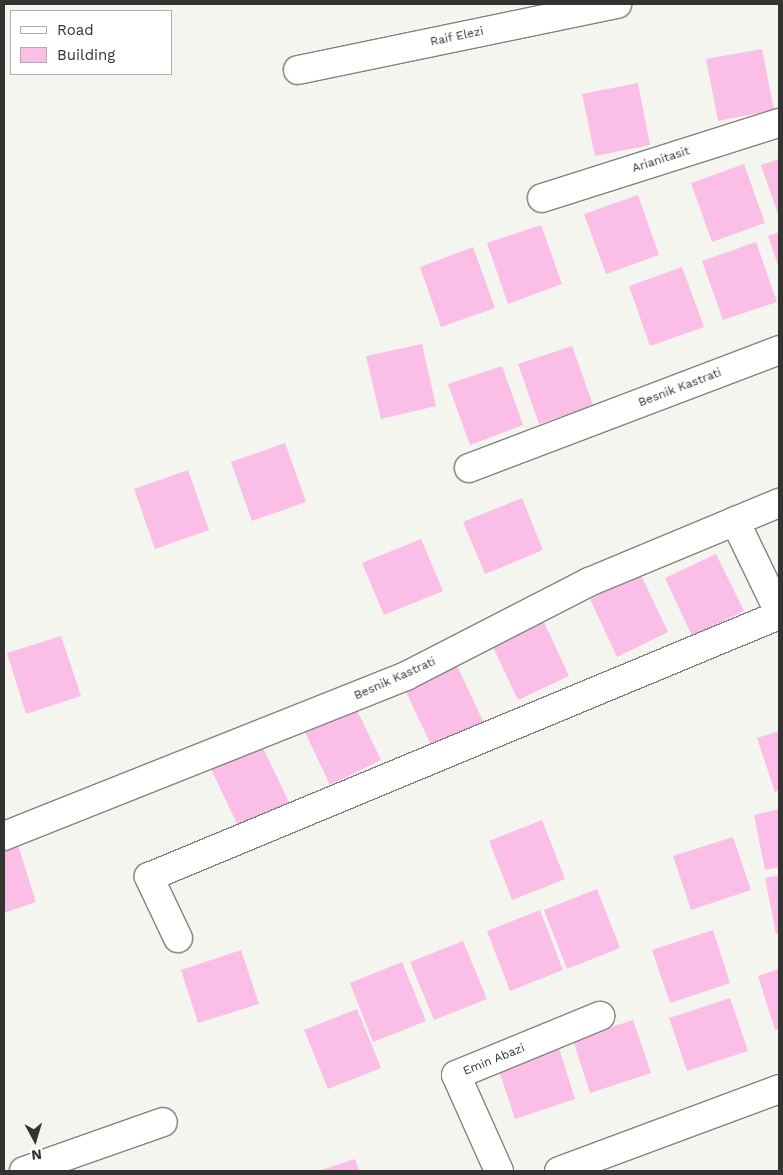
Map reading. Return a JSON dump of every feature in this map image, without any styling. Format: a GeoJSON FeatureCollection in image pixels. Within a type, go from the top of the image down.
{"type":"FeatureCollection","features":[{"type":"Feature","properties":{"kind":"street","name":"Raif Elezi"},"geometry":{"type":"LineString","coordinates":[[298,70],[617,4]]}},
{"type":"Feature","properties":{"kind":"street","name":"Arianitasit"},"geometry":{"type":"LineString","coordinates":[[542,198],[779,122]]}},
{"type":"Feature","properties":{"kind":"street","name":"Besnik Kastrati"},"geometry":{"type":"LineString","coordinates":[[469,468],[779,350]]}},
{"type":"Feature","properties":{"kind":"street","name":"Besnik Kastrati"},"geometry":{"type":"LineString","coordinates":[[4,836],[406,676],[589,582],[779,503]]}},
{"type":"Feature","properties":{"kind":"street"},"geometry":{"type":"LineString","coordinates":[[178,938],[149,877],[779,613],[735,521]]}},
{"type":"Feature","properties":{"kind":"street","name":"Emin Abazi"},"geometry":{"type":"LineString","coordinates":[[498,1171],[456,1075],[600,1016]]}},
{"type":"Feature","properties":{"kind":"street"},"geometry":{"type":"LineString","coordinates":[[559,1171],[779,1089]]}},
{"type":"Feature","properties":{"kind":"street"},"geometry":{"type":"LineString","coordinates":[[24,1171],[163,1122]]}},
{"type":"Feature","properties":{"kind":"building"},"geometry":{"type":"Polygon","coordinates":[[[762,49],[774,110],[718,121],[706,59],[762,49]]]}},
{"type":"Feature","properties":{"kind":"building"},"geometry":{"type":"Polygon","coordinates":[[[638,83],[650,145],[595,156],[582,94],[638,83]]]}},
{"type":"Feature","properties":{"kind":"building"},"geometry":{"type":"Polygon","coordinates":[[[779,159],[779,217],[761,165],[779,159]]]}},
{"type":"Feature","properties":{"kind":"building"},"geometry":{"type":"Polygon","coordinates":[[[744,164],[765,223],[712,242],[691,183],[744,164]]]}},
{"type":"Feature","properties":{"kind":"building"},"geometry":{"type":"Polygon","coordinates":[[[638,195],[659,255],[606,274],[584,214],[638,195]]]}},
{"type":"Feature","properties":{"kind":"building"},"geometry":{"type":"Polygon","coordinates":[[[541,225],[562,284],[508,304],[487,243],[541,225]]]}},
{"type":"Feature","properties":{"kind":"building"},"geometry":{"type":"Polygon","coordinates":[[[779,232],[779,268],[768,236],[779,232]]]}},
{"type":"Feature","properties":{"kind":"building"},"geometry":{"type":"Polygon","coordinates":[[[756,242],[777,302],[723,320],[702,261],[756,242]]]}},
{"type":"Feature","properties":{"kind":"building"},"geometry":{"type":"Polygon","coordinates":[[[473,247],[495,308],[441,327],[420,267],[473,247]]]}},
{"type":"Feature","properties":{"kind":"building"},"geometry":{"type":"Polygon","coordinates":[[[682,267],[704,327],[650,346],[629,286],[682,267]]]}},
{"type":"Feature","properties":{"kind":"building"},"geometry":{"type":"Polygon","coordinates":[[[422,344],[436,406],[381,419],[366,356],[422,344]]]}},
{"type":"Feature","properties":{"kind":"building"},"geometry":{"type":"Polygon","coordinates":[[[572,346],[593,405],[539,424],[518,364],[572,346]]]}},
{"type":"Feature","properties":{"kind":"building"},"geometry":{"type":"Polygon","coordinates":[[[502,366],[523,425],[470,445],[448,384],[502,366]]]}},
{"type":"Feature","properties":{"kind":"building"},"geometry":{"type":"Polygon","coordinates":[[[285,443],[306,502],[252,521],[231,462],[285,443]]]}},
{"type":"Feature","properties":{"kind":"building"},"geometry":{"type":"Polygon","coordinates":[[[188,470],[209,530],[155,549],[134,489],[188,470]]]}},
{"type":"Feature","properties":{"kind":"building"},"geometry":{"type":"Polygon","coordinates":[[[522,498],[543,550],[485,574],[463,522],[522,498]]]}},
{"type":"Feature","properties":{"kind":"building"},"geometry":{"type":"Polygon","coordinates":[[[421,539],[443,591],[384,615],[362,563],[421,539]]]}},
{"type":"Feature","properties":{"kind":"building"},"geometry":{"type":"Polygon","coordinates":[[[716,554],[744,611],[692,636],[665,578],[716,554]]]}},
{"type":"Feature","properties":{"kind":"building"},"geometry":{"type":"Polygon","coordinates":[[[641,575],[668,632],[617,657],[590,599],[641,575]]]}},
{"type":"Feature","properties":{"kind":"building"},"geometry":{"type":"Polygon","coordinates":[[[542,618],[569,676],[518,700],[491,643],[542,618]]]}},
{"type":"Feature","properties":{"kind":"building"},"geometry":{"type":"Polygon","coordinates":[[[61,636],[81,696],[26,714],[7,653],[61,636]]]}},
{"type":"Feature","properties":{"kind":"building"},"geometry":{"type":"Polygon","coordinates":[[[457,666],[484,723],[432,747],[405,690],[457,666]]]}},
{"type":"Feature","properties":{"kind":"building"},"geometry":{"type":"Polygon","coordinates":[[[354,704],[381,760],[330,785],[303,728],[354,704]]]}},
{"type":"Feature","properties":{"kind":"building"},"geometry":{"type":"Polygon","coordinates":[[[779,731],[779,790],[775,792],[757,738],[779,731]]]}},
{"type":"Feature","properties":{"kind":"building"},"geometry":{"type":"Polygon","coordinates":[[[261,744],[289,802],[238,826],[211,769],[261,744]]]}},
{"type":"Feature","properties":{"kind":"building"},"geometry":{"type":"Polygon","coordinates":[[[779,809],[779,867],[765,870],[754,815],[779,809]]]}},
{"type":"Feature","properties":{"kind":"building"},"geometry":{"type":"Polygon","coordinates":[[[542,820],[565,879],[512,900],[489,841],[542,820]]]}},
{"type":"Feature","properties":{"kind":"building"},"geometry":{"type":"Polygon","coordinates":[[[733,837],[751,890],[691,910],[673,856],[733,837]]]}},
{"type":"Feature","properties":{"kind":"building"},"geometry":{"type":"Polygon","coordinates":[[[17,842],[36,902],[4,913],[4,846],[17,842]]]}},
{"type":"Feature","properties":{"kind":"building"},"geometry":{"type":"Polygon","coordinates":[[[779,875],[779,933],[776,934],[765,878],[779,875]]]}},
{"type":"Feature","properties":{"kind":"building"},"geometry":{"type":"Polygon","coordinates":[[[597,889],[620,948],[567,969],[544,910],[597,889]]]}},
{"type":"Feature","properties":{"kind":"building"},"geometry":{"type":"Polygon","coordinates":[[[540,910],[563,970],[510,991],[487,931],[540,910]]]}},
{"type":"Feature","properties":{"kind":"building"},"geometry":{"type":"Polygon","coordinates":[[[713,930],[730,983],[670,1003],[652,950],[713,930]]]}},
{"type":"Feature","properties":{"kind":"building"},"geometry":{"type":"Polygon","coordinates":[[[463,941],[487,999],[434,1020],[410,962],[463,941]]]}},
{"type":"Feature","properties":{"kind":"building"},"geometry":{"type":"Polygon","coordinates":[[[241,950],[259,1004],[198,1023],[181,970],[241,950]]]}},
{"type":"Feature","properties":{"kind":"building"},"geometry":{"type":"Polygon","coordinates":[[[402,962],[426,1021],[373,1042],[350,983],[402,962]]]}},
{"type":"Feature","properties":{"kind":"building"},"geometry":{"type":"Polygon","coordinates":[[[779,969],[779,1029],[775,1030],[758,976],[779,969]]]}},
{"type":"Feature","properties":{"kind":"building"},"geometry":{"type":"Polygon","coordinates":[[[730,998],[748,1051],[687,1071],[669,1018],[730,998]]]}},
{"type":"Feature","properties":{"kind":"building"},"geometry":{"type":"Polygon","coordinates":[[[357,1009],[381,1068],[328,1089],[304,1030],[357,1009]]]}},
{"type":"Feature","properties":{"kind":"building"},"geometry":{"type":"Polygon","coordinates":[[[633,1020],[651,1073],[590,1093],[573,1040],[633,1020]]]}},
{"type":"Feature","properties":{"kind":"building"},"geometry":{"type":"Polygon","coordinates":[[[558,1045],[575,1099],[515,1119],[497,1065],[558,1045]]]}},
{"type":"Feature","properties":{"kind":"building"},"geometry":{"type":"Polygon","coordinates":[[[355,1159],[359,1171],[318,1171],[355,1159]]]}}]}
